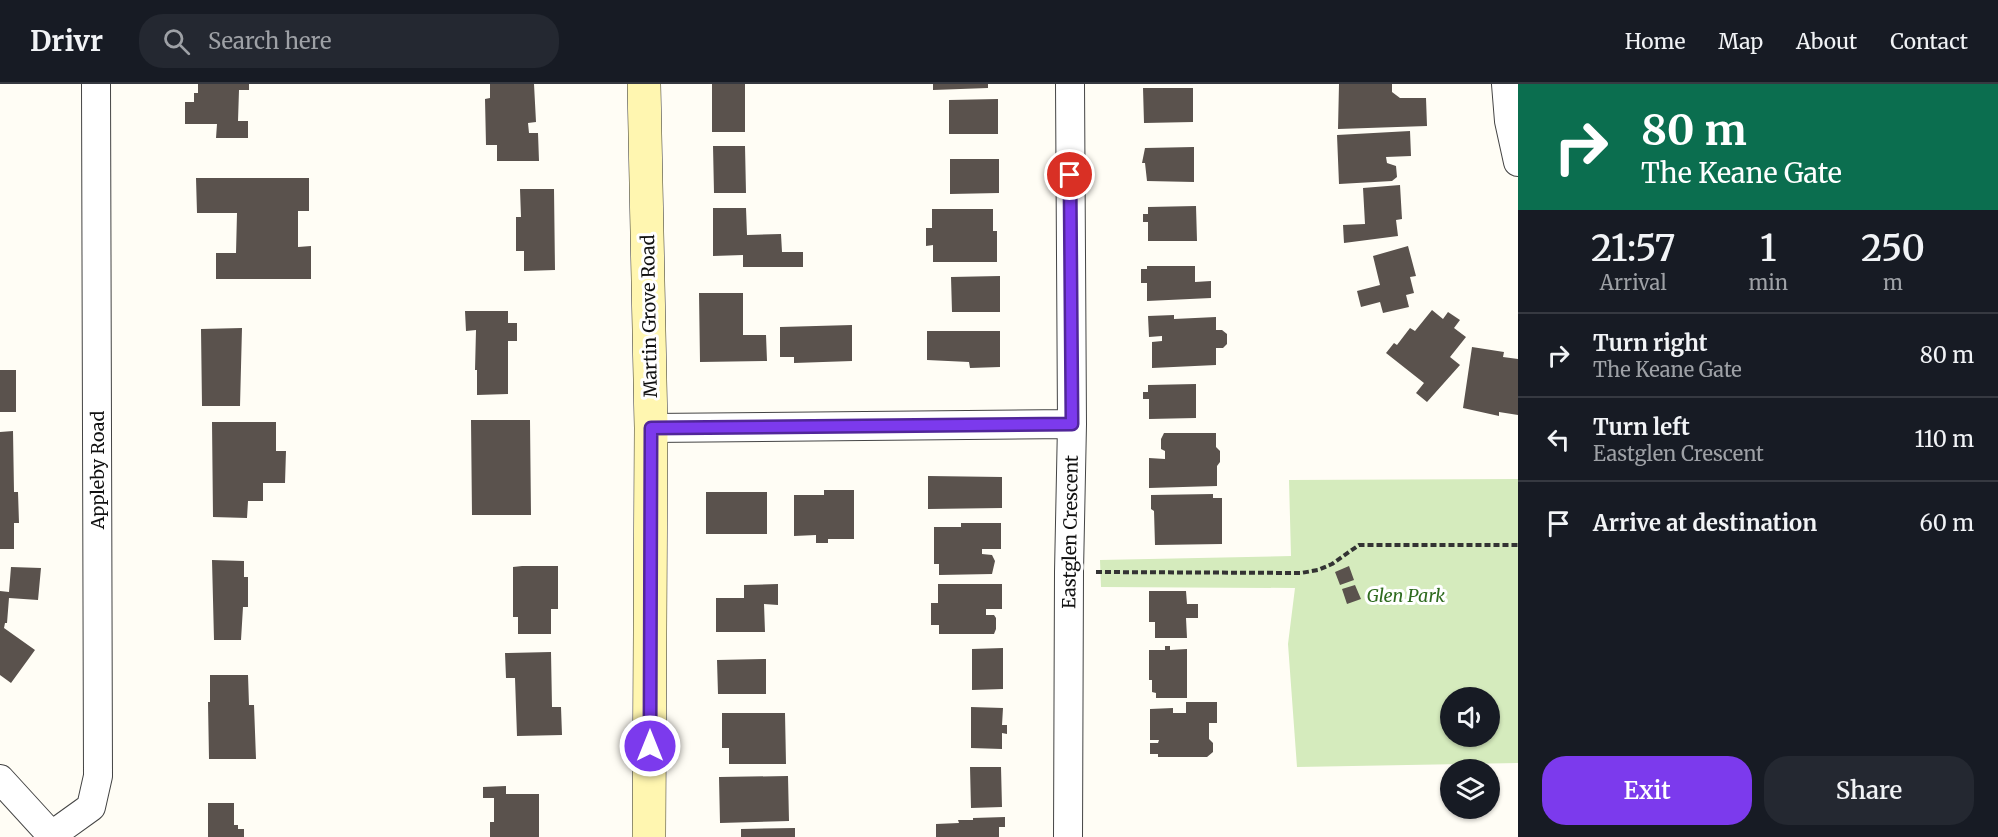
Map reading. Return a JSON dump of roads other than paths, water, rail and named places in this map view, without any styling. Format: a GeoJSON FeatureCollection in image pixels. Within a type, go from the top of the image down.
{"type":"FeatureCollection","features":[{"type":"Feature","properties":{"kind":"main road","name":"Martin Grove Road"},"geometry":{"type":"LineString","coordinates":[[644,84],[651,428],[649,837]]}},
{"type":"Feature","properties":{"kind":"street","name":"Appleby Road"},"geometry":{"type":"LineString","coordinates":[[52,836],[91,807],[98,776],[96,84]]}},
{"type":"Feature","properties":{"kind":"street","name":"Eastglen Crescent"},"geometry":{"type":"LineString","coordinates":[[1068,837],[1072,424],[1070,84]]}},
{"type":"Feature","properties":{"kind":"street"},"geometry":{"type":"LineString","coordinates":[[1506,84],[1509,121],[1518,162]]}},
{"type":"Feature","properties":{"kind":"street"},"geometry":{"type":"LineString","coordinates":[[651,428],[1072,424]]}},
{"type":"Feature","properties":{"kind":"street"},"geometry":{"type":"LineString","coordinates":[[0,779],[52,836]]}},
{"type":"Feature","properties":{"kind":"park label","name":"Glen Park"},"geometry":{"type":"Point","coordinates":[1406,595]}}]}
